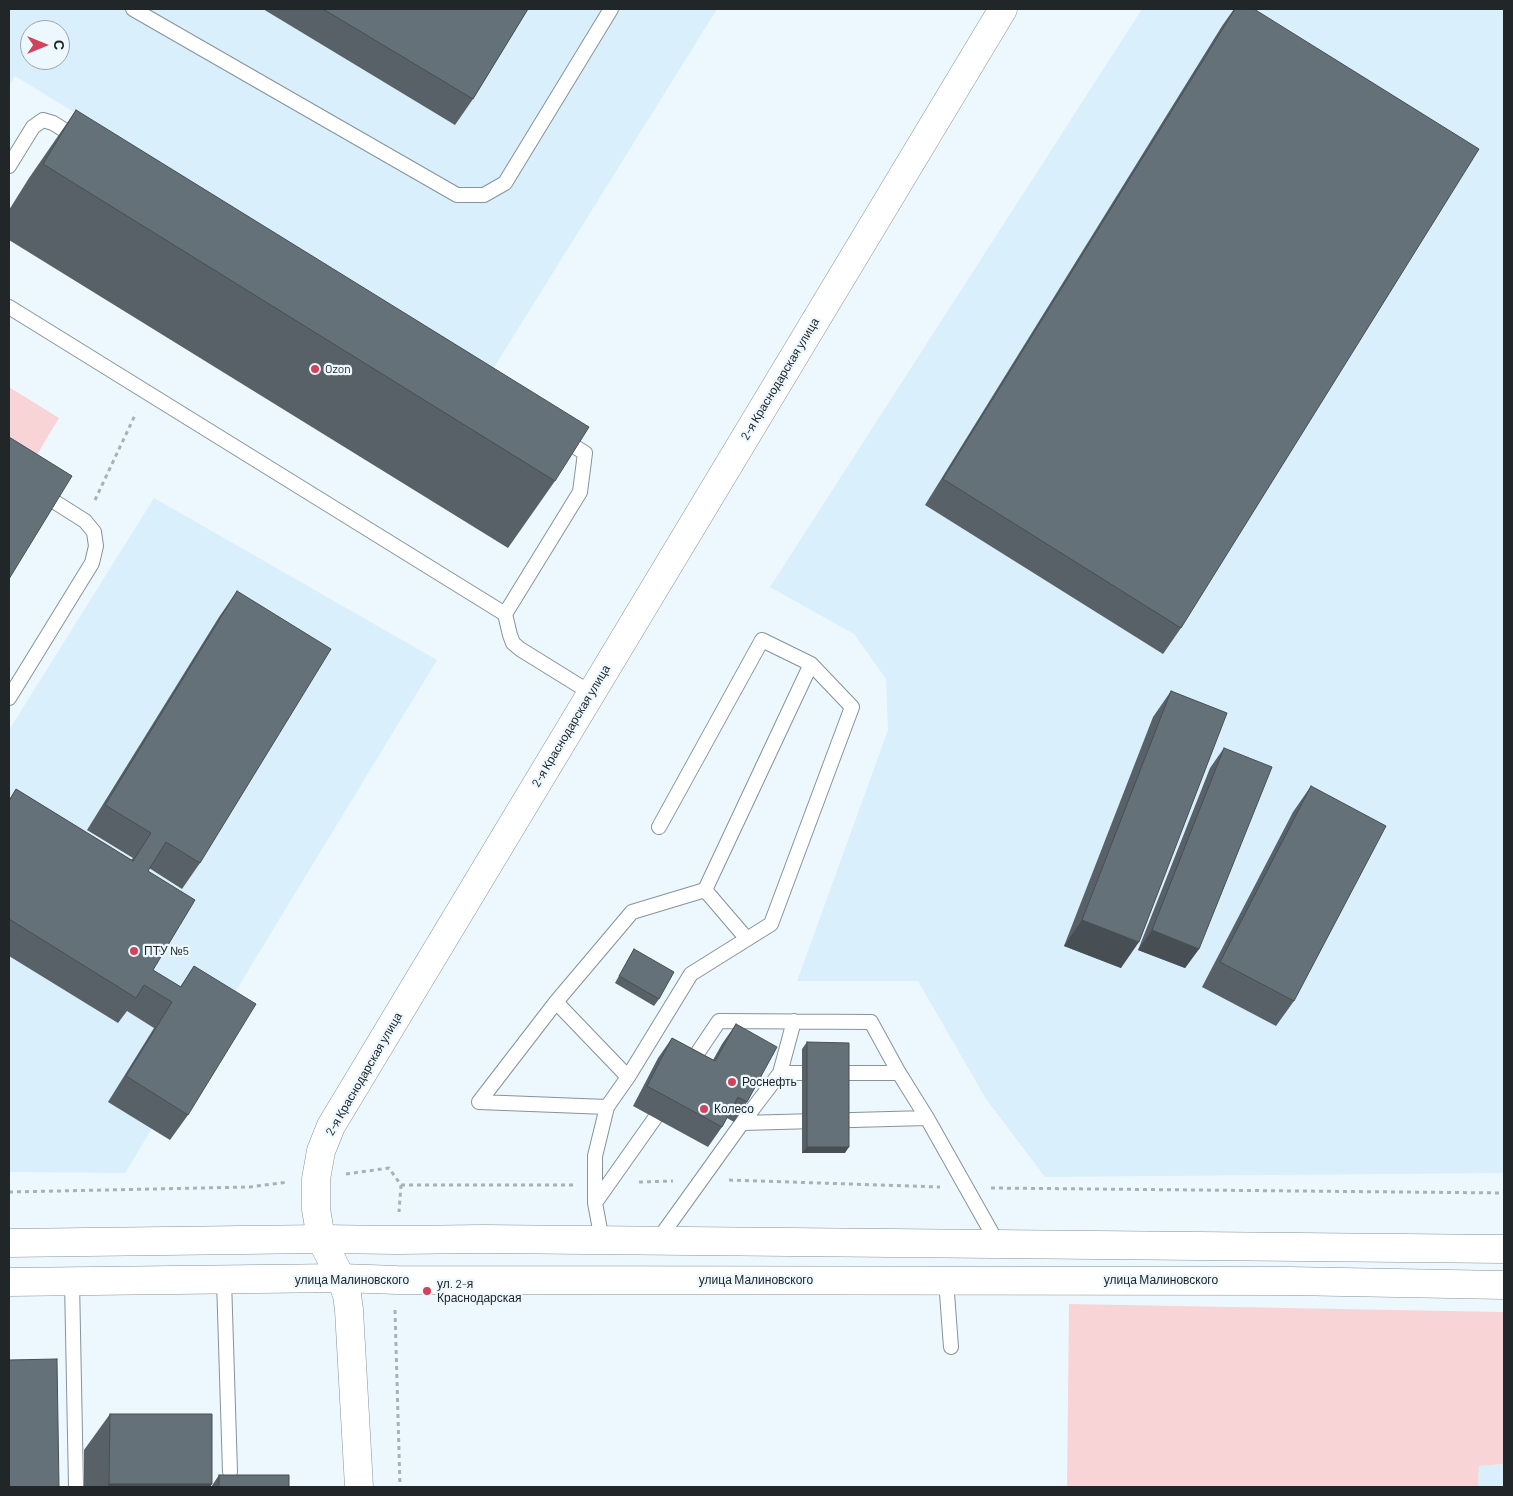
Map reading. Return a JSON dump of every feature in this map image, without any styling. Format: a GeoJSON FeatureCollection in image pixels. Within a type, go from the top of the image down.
{"type":"FeatureCollection","features":[{"type":"Feature","properties":{"kind":"main road","name":"2-я Краснодарская улица"},"geometry":{"type":"LineString","coordinates":[[359,1487],[349,1310],[341,1278],[322,1238],[316,1209],[316,1179],[322,1151],[331,1126],[1003,9]]}},
{"type":"Feature","properties":{"kind":"main road"},"geometry":{"type":"LineString","coordinates":[[9,1243],[322,1238],[1504,1249]]}},
{"type":"Feature","properties":{"kind":"main road","name":"улица Малиновского"},"geometry":{"type":"LineString","coordinates":[[9,1282],[341,1278],[1288,1281],[1504,1285]]}},
{"type":"Feature","properties":{"kind":"lane"},"geometry":{"type":"LineString","coordinates":[[133,9],[457,195],[484,195],[505,183],[611,9]]}},
{"type":"Feature","properties":{"kind":"lane"},"geometry":{"type":"LineString","coordinates":[[9,166],[33,127],[43,120],[86,144]]}},
{"type":"Feature","properties":{"kind":"lane"},"geometry":{"type":"LineString","coordinates":[[9,307],[505,614],[513,643],[591,693]]}},
{"type":"Feature","properties":{"kind":"lane"},"geometry":{"type":"LineString","coordinates":[[505,614],[580,492],[585,453],[546,428]]}},
{"type":"Feature","properties":{"kind":"lane"},"geometry":{"type":"LineString","coordinates":[[9,473],[85,521],[94,532],[96,546],[92,563],[9,698]]}},
{"type":"Feature","properties":{"kind":"lane"},"geometry":{"type":"LineString","coordinates":[[602,1240],[595,1203],[595,1156],[607,1107],[628,1077],[691,974],[771,924],[852,707],[811,664],[762,640],[659,827]]}},
{"type":"Feature","properties":{"kind":"lane"},"geometry":{"type":"LineString","coordinates":[[607,1107],[479,1102],[556,1002],[632,912],[705,890],[811,664]]}},
{"type":"Feature","properties":{"kind":"lane"},"geometry":{"type":"LineString","coordinates":[[705,890],[748,939]]}},
{"type":"Feature","properties":{"kind":"lane"},"geometry":{"type":"LineString","coordinates":[[556,1002],[628,1077]]}},
{"type":"Feature","properties":{"kind":"lane"},"geometry":{"type":"LineString","coordinates":[[685,1072],[719,1021],[871,1022],[998,1244]]}},
{"type":"Feature","properties":{"kind":"lane"},"geometry":{"type":"LineString","coordinates":[[658,1240],[780,1073],[794,1022]]}},
{"type":"Feature","properties":{"kind":"lane"},"geometry":{"type":"LineString","coordinates":[[780,1073],[899,1073]]}},
{"type":"Feature","properties":{"kind":"lane"},"geometry":{"type":"LineString","coordinates":[[595,1203],[655,1118]]}},
{"type":"Feature","properties":{"kind":"lane"},"geometry":{"type":"LineString","coordinates":[[742,1123],[926,1118]]}},
{"type":"Feature","properties":{"kind":"lane"},"geometry":{"type":"LineString","coordinates":[[224,1280],[230,1472]]}},
{"type":"Feature","properties":{"kind":"lane"},"geometry":{"type":"LineString","coordinates":[[946,1280],[951,1347]]}},
{"type":"Feature","properties":{"kind":"lane"},"geometry":{"type":"LineString","coordinates":[[72,1281],[76,1487]]}},
{"type":"Feature","properties":{"kind":"path"},"geometry":{"type":"LineString","coordinates":[[85,521],[146,392]]}},
{"type":"Feature","properties":{"kind":"path"},"geometry":{"type":"LineString","coordinates":[[389,1168],[401,1185]]}},
{"type":"Feature","properties":{"kind":"path"},"geometry":{"type":"LineString","coordinates":[[9,1192],[250,1187]]}},
{"type":"Feature","properties":{"kind":"path"},"geometry":{"type":"LineString","coordinates":[[395,1311],[400,1487]]}},
{"type":"Feature","properties":{"kind":"shaded area"},"geometry":{"type":"Polygon","coordinates":[[[9,9],[717,9],[493,369],[15,76],[9,86],[9,9]]]}},
{"type":"Feature","properties":{"kind":"shaded area"},"geometry":{"type":"Polygon","coordinates":[[[1142,9],[1504,9],[1504,1173],[1045,1177],[986,1099],[918,981],[797,981],[888,730],[886,679],[854,634],[770,587],[1142,9]]]}},
{"type":"Feature","properties":{"kind":"shaded area"},"geometry":{"type":"Polygon","coordinates":[[[9,387],[59,418],[26,473],[9,463],[9,387]]]}},
{"type":"Feature","properties":{"kind":"shaded area","name":"ПТУ №5"},"geometry":{"type":"Polygon","coordinates":[[[154,498],[437,660],[125,1173],[9,1172],[9,730],[154,498]]]}},
{"type":"Feature","properties":{"kind":"shaded area"},"geometry":{"type":"Polygon","coordinates":[[[1069,1304],[1504,1312],[1504,1464],[1479,1466],[1478,1487],[1067,1487],[1069,1304]]]}},
{"type":"Feature","properties":{"kind":"shaded area"},"geometry":{"type":"Polygon","coordinates":[[[1504,1464],[1504,1487],[1478,1487],[1479,1466],[1504,1464]]]}},
{"type":"Feature","properties":{"kind":"building"},"geometry":{"type":"Polygon","coordinates":[[[323,9],[528,9],[473,99],[323,9]]]}},
{"type":"Feature","properties":{"kind":"building"},"geometry":{"type":"Polygon","coordinates":[[[1235,9],[1254,9],[1479,149],[1181,628],[943,479],[1235,9]]]}},
{"type":"Feature","properties":{"kind":"building"},"geometry":{"type":"Polygon","coordinates":[[[76,110],[589,427],[555,481],[43,164],[76,110]]]}},
{"type":"Feature","properties":{"kind":"building"},"geometry":{"type":"Polygon","coordinates":[[[9,437],[72,476],[9,579],[9,437]]]}},
{"type":"Feature","properties":{"kind":"building"},"geometry":{"type":"Polygon","coordinates":[[[237,591],[331,649],[200,863],[166,842],[148,871],[195,900],[153,970],[181,987],[194,966],[256,1004],[188,1115],[126,1076],[172,1002],[144,985],[136,998],[9,919],[9,801],[16,789],[133,861],[151,833],[105,805],[237,591]]]}},
{"type":"Feature","properties":{"kind":"building"},"geometry":{"type":"Polygon","coordinates":[[[1171,691],[1227,713],[1139,942],[1082,920],[1171,691]]]}},
{"type":"Feature","properties":{"kind":"building"},"geometry":{"type":"Polygon","coordinates":[[[1224,748],[1272,767],[1199,949],[1152,930],[1224,748]]]}},
{"type":"Feature","properties":{"kind":"building"},"geometry":{"type":"Polygon","coordinates":[[[1311,786],[1386,826],[1294,1001],[1220,962],[1311,786]]]}},
{"type":"Feature","properties":{"kind":"building"},"geometry":{"type":"Polygon","coordinates":[[[634,949],[674,972],[659,999],[619,976],[634,949]]]}},
{"type":"Feature","properties":{"kind":"building"},"geometry":{"type":"Polygon","coordinates":[[[736,1024],[777,1047],[747,1102],[738,1097],[722,1127],[647,1086],[672,1038],[715,1061],[736,1024]]]}},
{"type":"Feature","properties":{"kind":"building"},"geometry":{"type":"Polygon","coordinates":[[[807,1042],[849,1043],[849,1147],[807,1147],[807,1042]]]}},
{"type":"Feature","properties":{"kind":"building"},"geometry":{"type":"Polygon","coordinates":[[[57,1359],[59,1487],[9,1487],[9,1360],[57,1359]]]}},
{"type":"Feature","properties":{"kind":"building"},"geometry":{"type":"Polygon","coordinates":[[[110,1414],[212,1414],[212,1484],[109,1484],[110,1414]]]}},
{"type":"Feature","properties":{"kind":"building"},"geometry":{"type":"Polygon","coordinates":[[[219,1475],[289,1475],[289,1487],[219,1487],[219,1475]]]}},
{"type":"Feature","properties":{"kind":"place","name":"Ozon"},"geometry":{"type":"Point","coordinates":[315,369]}},
{"type":"Feature","properties":{"kind":"place","name":"ПТУ №5"},"geometry":{"type":"Point","coordinates":[134,951]}},
{"type":"Feature","properties":{"kind":"place","name":"Роснефть"},"geometry":{"type":"Point","coordinates":[732,1082]}},
{"type":"Feature","properties":{"kind":"place","name":"Колесо"},"geometry":{"type":"Point","coordinates":[704,1109]}},
{"type":"Feature","properties":{"kind":"place","name":"ул. 2-я Краснодарская"},"geometry":{"type":"Point","coordinates":[427,1291]}}]}
